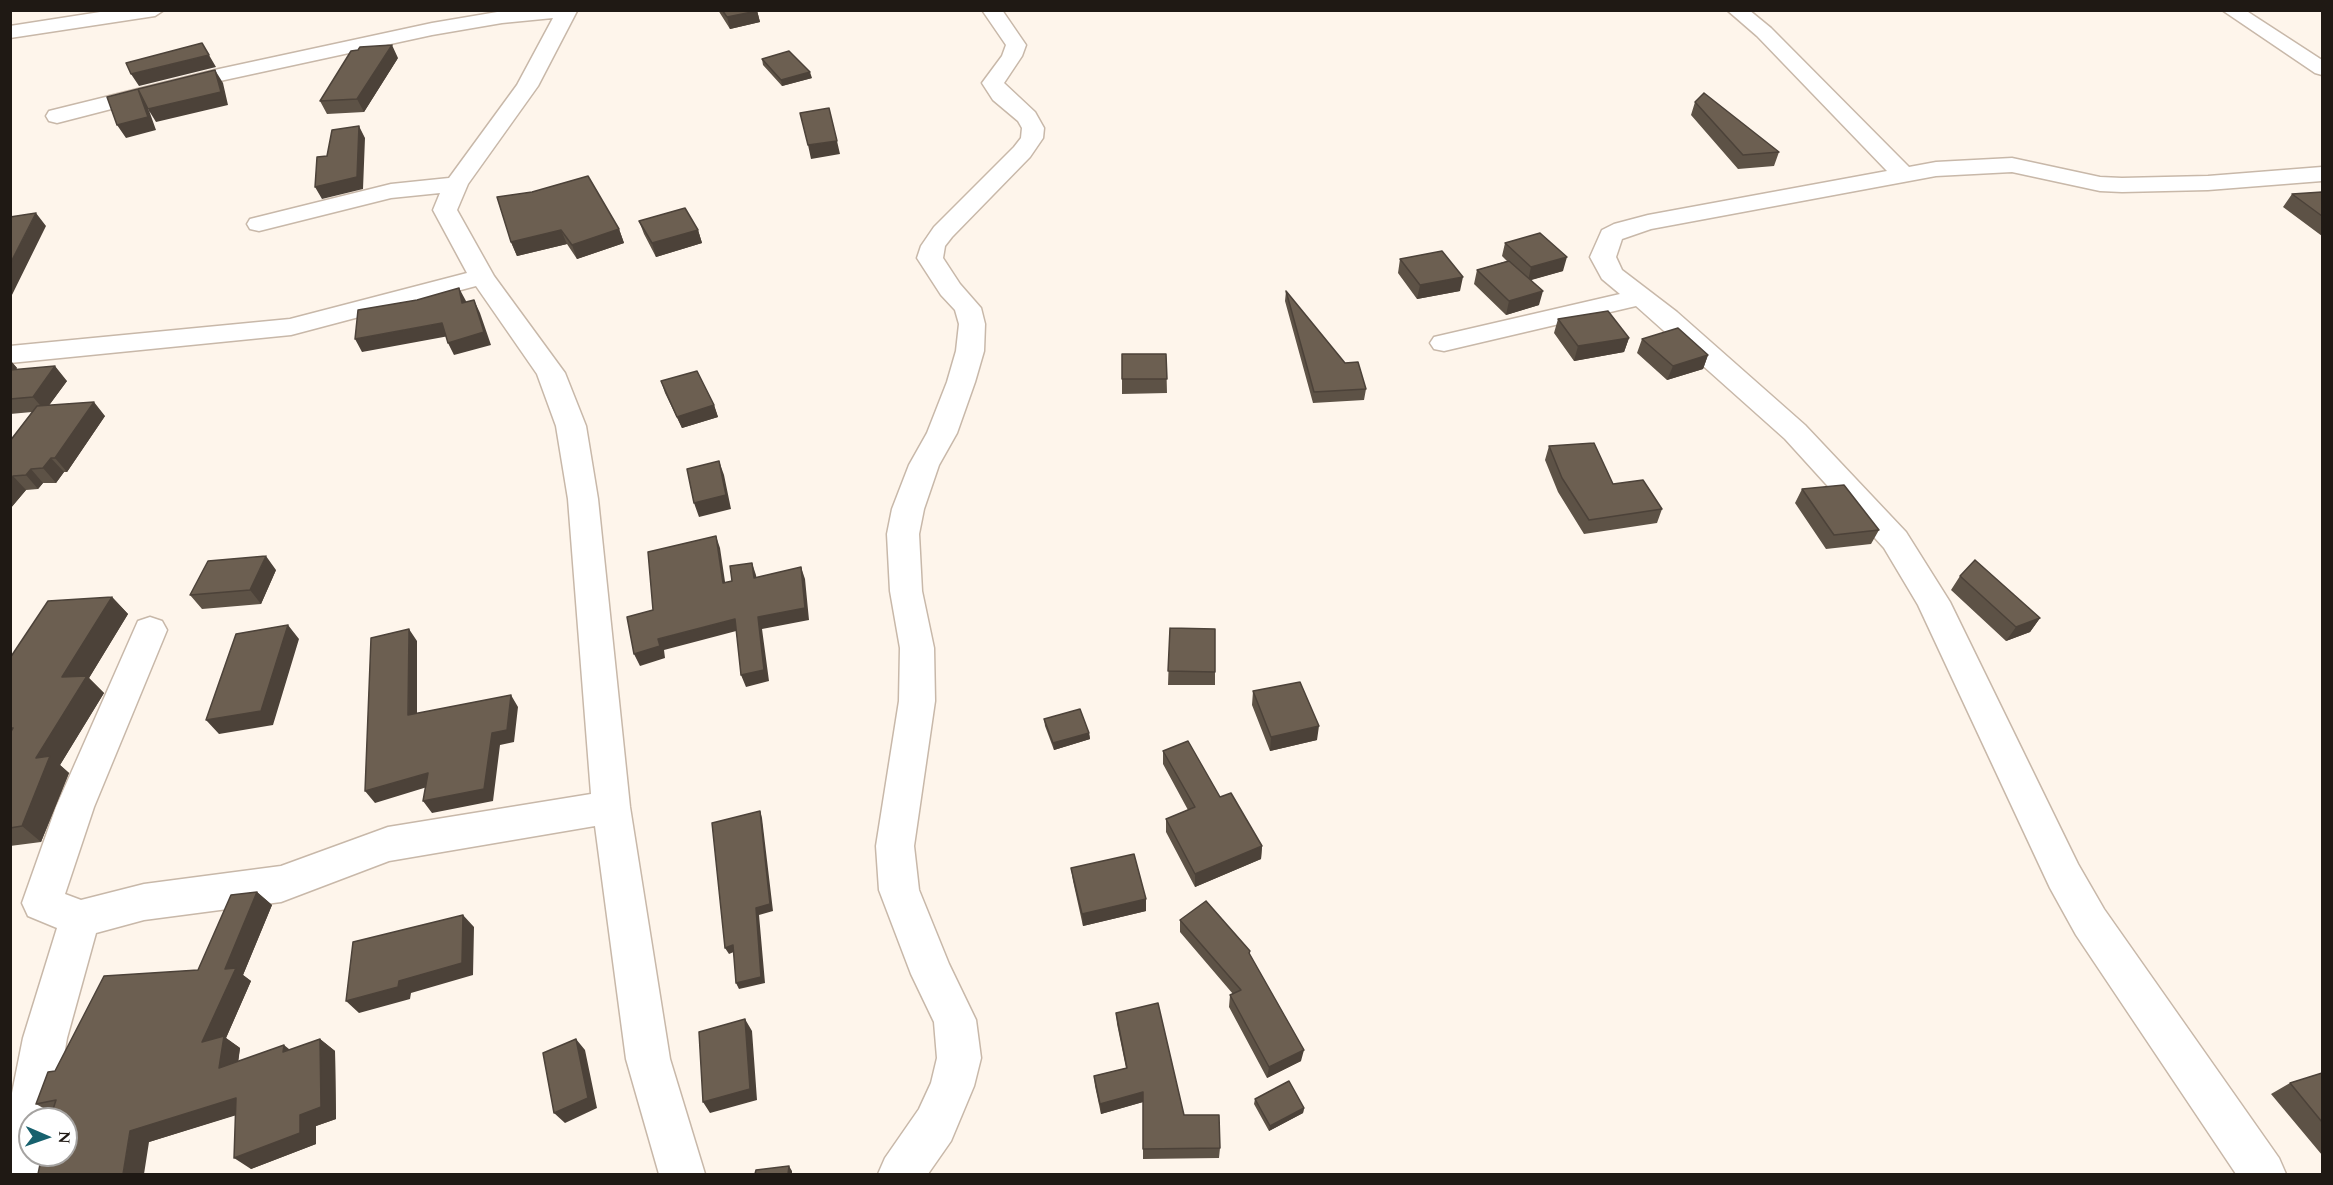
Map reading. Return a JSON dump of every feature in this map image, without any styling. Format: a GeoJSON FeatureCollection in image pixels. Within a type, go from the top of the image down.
{"type":"FeatureCollection","features":[{"type":"Feature","properties":{"kind":"street"},"geometry":{"type":"LineString","coordinates":[[10,32],[154,10]]}},
{"type":"Feature","properties":{"kind":"street"},"geometry":{"type":"LineString","coordinates":[[902,1174],[935,1125],[952,1086],[959,1058],[955,1020],[932,974],[899,890],[895,846],[916,701],[917,648],[906,591],[903,534],[908,509],[924,465],[942,433],[961,382],[970,351],[972,324],[968,308],[950,289],[930,258],[933,246],[943,232],[1022,152],[1032,138],[1033,128],[1028,117],[995,88],[994,79],[1012,56],[1016,45],[1005,26],[991,10]]}},
{"type":"Feature","properties":{"kind":"street"},"geometry":{"type":"LineString","coordinates":[[1736,10],[1764,32],[1904,175]]}},
{"type":"Feature","properties":{"kind":"street"},"geometry":{"type":"LineString","coordinates":[[2231,10],[2322,69]]}},
{"type":"Feature","properties":{"kind":"street"},"geometry":{"type":"LineString","coordinates":[[57,116],[219,75],[432,29],[502,17],[567,11]]}},
{"type":"Feature","properties":{"kind":"street"},"geometry":{"type":"LineString","coordinates":[[567,11],[527,86],[456,184],[445,210],[482,277],[551,374],[571,426],[583,500],[610,807],[648,1059],[682,1174]]}},
{"type":"Feature","properties":{"kind":"street"},"geometry":{"type":"LineString","coordinates":[[2264,1174],[2090,922],[2074,894],[1933,602],[1894,540],[1795,432],[1641,297],[1611,274],[1603,257],[1611,236],[1623,229],[1936,169],[2012,165],[2100,184],[2146,185],[2322,174]]}},
{"type":"Feature","properties":{"kind":"street"},"geometry":{"type":"LineString","coordinates":[[259,224],[391,191],[456,184]]}},
{"type":"Feature","properties":{"kind":"street"},"geometry":{"type":"LineString","coordinates":[[10,355],[291,327],[482,277]]}},
{"type":"Feature","properties":{"kind":"street"},"geometry":{"type":"LineString","coordinates":[[1443,343],[1641,297]]}},
{"type":"Feature","properties":{"kind":"street"},"geometry":{"type":"LineString","coordinates":[[150,630],[75,807],[42,903],[80,919],[144,902],[281,884],[388,844],[501,823],[610,807]]}},
{"type":"Feature","properties":{"kind":"street"},"geometry":{"type":"LineString","coordinates":[[17,1168],[45,1038],[80,919]]}},
{"type":"Feature","properties":{"kind":"building"},"geometry":{"type":"Polygon","coordinates":[[[722,10],[757,10],[757,11],[727,17],[722,10]]]}},
{"type":"Feature","properties":{"kind":"building"},"geometry":{"type":"Polygon","coordinates":[[[202,43],[209,55],[131,74],[126,63],[202,43]]]}},
{"type":"Feature","properties":{"kind":"building"},"geometry":{"type":"Polygon","coordinates":[[[392,45],[357,99],[320,101],[351,51],[358,50],[360,47],[392,45]]]}},
{"type":"Feature","properties":{"kind":"building"},"geometry":{"type":"Polygon","coordinates":[[[789,51],[810,72],[781,80],[762,59],[789,51]]]}},
{"type":"Feature","properties":{"kind":"building"},"geometry":{"type":"Polygon","coordinates":[[[215,70],[221,92],[148,109],[138,89],[215,70]]]}},
{"type":"Feature","properties":{"kind":"building"},"geometry":{"type":"Polygon","coordinates":[[[138,89],[148,117],[117,125],[107,97],[138,89]]]}},
{"type":"Feature","properties":{"kind":"building"},"geometry":{"type":"Polygon","coordinates":[[[1704,93],[1779,152],[1743,155],[1695,102],[1704,93]]]}},
{"type":"Feature","properties":{"kind":"building"},"geometry":{"type":"Polygon","coordinates":[[[829,108],[837,141],[808,145],[800,113],[829,108]]]}},
{"type":"Feature","properties":{"kind":"building"},"geometry":{"type":"Polygon","coordinates":[[[359,126],[357,177],[315,187],[317,157],[327,156],[332,130],[359,126]]]}},
{"type":"Feature","properties":{"kind":"building"},"geometry":{"type":"Polygon","coordinates":[[[588,176],[619,229],[572,245],[561,230],[511,242],[497,197],[532,192],[588,176]]]}},
{"type":"Feature","properties":{"kind":"building"},"geometry":{"type":"Polygon","coordinates":[[[2322,192],[2322,216],[2292,194],[2322,192]]]}},
{"type":"Feature","properties":{"kind":"building"},"geometry":{"type":"Polygon","coordinates":[[[685,208],[698,230],[652,243],[639,221],[685,208]]]}},
{"type":"Feature","properties":{"kind":"building"},"geometry":{"type":"Polygon","coordinates":[[[36,213],[10,264],[10,217],[36,213]]]}},
{"type":"Feature","properties":{"kind":"building"},"geometry":{"type":"Polygon","coordinates":[[[1540,233],[1567,257],[1531,267],[1505,243],[1540,233]]]}},
{"type":"Feature","properties":{"kind":"building"},"geometry":{"type":"Polygon","coordinates":[[[1442,251],[1463,277],[1420,285],[1400,259],[1442,251]]]}},
{"type":"Feature","properties":{"kind":"building"},"geometry":{"type":"Polygon","coordinates":[[[1509,261],[1543,291],[1509,301],[1477,270],[1509,261]]]}},
{"type":"Feature","properties":{"kind":"building"},"geometry":{"type":"Polygon","coordinates":[[[459,288],[462,303],[474,300],[484,332],[448,343],[442,323],[355,339],[358,310],[417,300],[459,288]]]}},
{"type":"Feature","properties":{"kind":"building"},"geometry":{"type":"Polygon","coordinates":[[[1286,291],[1345,363],[1358,362],[1366,389],[1314,392],[1286,291]]]}},
{"type":"Feature","properties":{"kind":"building"},"geometry":{"type":"Polygon","coordinates":[[[1608,311],[1629,338],[1578,346],[1558,319],[1608,311]]]}},
{"type":"Feature","properties":{"kind":"building"},"geometry":{"type":"Polygon","coordinates":[[[1678,328],[1708,355],[1673,366],[1642,339],[1678,328]]]}},
{"type":"Feature","properties":{"kind":"building"},"geometry":{"type":"Polygon","coordinates":[[[1122,354],[1166,354],[1167,379],[1122,379],[1122,354]]]}},
{"type":"Feature","properties":{"kind":"building"},"geometry":{"type":"Polygon","coordinates":[[[55,366],[33,397],[10,399],[10,370],[55,366]]]}},
{"type":"Feature","properties":{"kind":"building"},"geometry":{"type":"Polygon","coordinates":[[[697,371],[714,405],[677,417],[661,381],[697,371]]]}},
{"type":"Feature","properties":{"kind":"building"},"geometry":{"type":"Polygon","coordinates":[[[94,402],[55,458],[51,458],[43,468],[31,469],[26,475],[10,478],[10,441],[37,406],[94,402]]]}},
{"type":"Feature","properties":{"kind":"building"},"geometry":{"type":"Polygon","coordinates":[[[1594,443],[1613,484],[1643,480],[1662,509],[1589,520],[1562,478],[1549,446],[1594,443]]]}},
{"type":"Feature","properties":{"kind":"building"},"geometry":{"type":"Polygon","coordinates":[[[719,461],[726,495],[694,503],[687,469],[719,461]]]}},
{"type":"Feature","properties":{"kind":"building"},"geometry":{"type":"Polygon","coordinates":[[[1844,485],[1879,530],[1834,535],[1802,489],[1844,485]]]}},
{"type":"Feature","properties":{"kind":"building"},"geometry":{"type":"Polygon","coordinates":[[[716,536],[723,583],[732,581],[730,566],[752,563],[754,578],[801,567],[805,608],[758,617],[764,670],[741,675],[735,619],[658,639],[660,646],[634,654],[627,617],[653,610],[648,552],[716,536]]]}},
{"type":"Feature","properties":{"kind":"building"},"geometry":{"type":"Polygon","coordinates":[[[266,556],[250,590],[190,595],[208,561],[266,556]]]}},
{"type":"Feature","properties":{"kind":"building"},"geometry":{"type":"Polygon","coordinates":[[[1975,560],[2040,618],[2016,627],[1960,576],[1975,560]]]}},
{"type":"Feature","properties":{"kind":"building"},"geometry":{"type":"Polygon","coordinates":[[[112,597],[62,677],[87,676],[36,758],[50,756],[22,826],[10,828],[10,733],[13,728],[10,728],[10,658],[48,601],[112,597]]]}},
{"type":"Feature","properties":{"kind":"building"},"geometry":{"type":"Polygon","coordinates":[[[288,625],[261,711],[206,720],[236,634],[288,625]]]}},
{"type":"Feature","properties":{"kind":"building"},"geometry":{"type":"Polygon","coordinates":[[[1170,628],[1215,629],[1215,672],[1168,671],[1170,628]]]}},
{"type":"Feature","properties":{"kind":"building"},"geometry":{"type":"Polygon","coordinates":[[[409,629],[408,715],[511,695],[507,730],[492,733],[484,789],[423,801],[428,773],[365,791],[371,638],[409,629]]]}},
{"type":"Feature","properties":{"kind":"building"},"geometry":{"type":"Polygon","coordinates":[[[1300,682],[1319,726],[1271,737],[1253,691],[1300,682]]]}},
{"type":"Feature","properties":{"kind":"building"},"geometry":{"type":"Polygon","coordinates":[[[1080,709],[1089,733],[1053,743],[1044,719],[1080,709]]]}},
{"type":"Feature","properties":{"kind":"building"},"geometry":{"type":"Polygon","coordinates":[[[1188,741],[1220,797],[1231,793],[1262,846],[1195,874],[1166,819],[1195,807],[1163,751],[1188,741]]]}},
{"type":"Feature","properties":{"kind":"building"},"geometry":{"type":"Polygon","coordinates":[[[760,811],[770,904],[756,908],[761,977],[736,983],[733,945],[725,948],[712,823],[760,811]]]}},
{"type":"Feature","properties":{"kind":"building"},"geometry":{"type":"Polygon","coordinates":[[[1134,854],[1146,899],[1082,914],[1071,868],[1134,854]]]}},
{"type":"Feature","properties":{"kind":"building"},"geometry":{"type":"Polygon","coordinates":[[[257,892],[225,969],[236,968],[202,1042],[224,1036],[219,1068],[284,1045],[283,1052],[320,1039],[321,1107],[300,1115],[300,1133],[234,1158],[236,1098],[130,1131],[123,1174],[38,1174],[39,1167],[78,1167],[78,1107],[54,1107],[56,1100],[36,1104],[48,1072],[55,1071],[104,976],[198,970],[231,895],[257,892]]]}},
{"type":"Feature","properties":{"kind":"building"},"geometry":{"type":"Polygon","coordinates":[[[1206,901],[1250,951],[1249,953],[1304,1050],[1269,1067],[1230,995],[1241,990],[1180,920],[1206,901]]]}},
{"type":"Feature","properties":{"kind":"building"},"geometry":{"type":"Polygon","coordinates":[[[463,915],[462,963],[399,981],[398,987],[346,1001],[353,942],[463,915]]]}},
{"type":"Feature","properties":{"kind":"building"},"geometry":{"type":"Polygon","coordinates":[[[1158,1003],[1184,1115],[1219,1115],[1220,1148],[1143,1149],[1143,1092],[1100,1104],[1094,1076],[1127,1068],[1116,1013],[1158,1003]]]}},
{"type":"Feature","properties":{"kind":"building"},"geometry":{"type":"Polygon","coordinates":[[[745,1019],[750,1089],[703,1102],[699,1032],[745,1019]]]}},
{"type":"Feature","properties":{"kind":"building"},"geometry":{"type":"Polygon","coordinates":[[[576,1039],[588,1098],[554,1113],[543,1053],[576,1039]]]}},
{"type":"Feature","properties":{"kind":"building"},"geometry":{"type":"Polygon","coordinates":[[[2322,1073],[2322,1122],[2290,1083],[2322,1073]]]}},
{"type":"Feature","properties":{"kind":"building"},"geometry":{"type":"Polygon","coordinates":[[[1289,1081],[1304,1108],[1270,1126],[1255,1099],[1289,1081]]]}},
{"type":"Feature","properties":{"kind":"building"},"geometry":{"type":"Polygon","coordinates":[[[789,1166],[788,1174],[755,1174],[756,1170],[789,1166]]]}}]}
